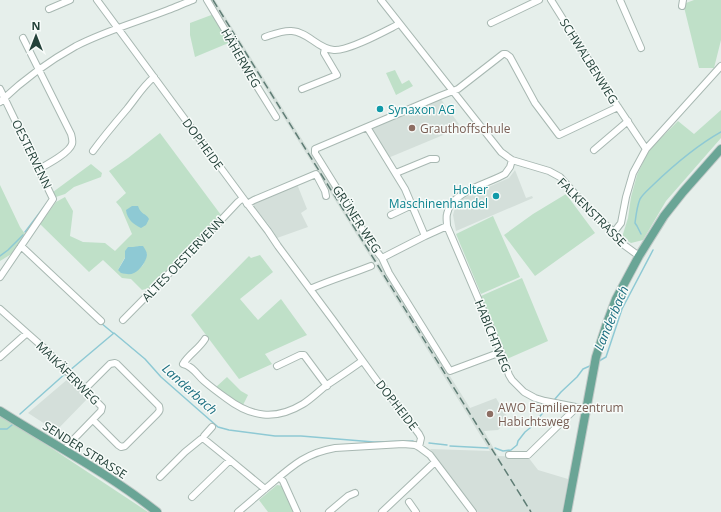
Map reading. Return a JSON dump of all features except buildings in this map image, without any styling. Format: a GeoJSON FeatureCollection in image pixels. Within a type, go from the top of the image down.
{"type":"FeatureCollection","features":[{"type":"Feature","properties":{"kind":"main road"},"geometry":{"type":"LineString","coordinates":[[567,512],[596,357],[616,300],[639,256],[655,230],[683,192],[721,148]]}},
{"type":"Feature","properties":{"kind":"main road","name":"SENDER STRASSE"},"geometry":{"type":"LineString","coordinates":[[0,410],[129,491],[157,512]]}},
{"type":"Feature","properties":{"kind":"street"},"geometry":{"type":"LineString","coordinates":[[49,9],[70,0]]}},
{"type":"Feature","properties":{"kind":"street","name":"DOPHEIDE"},"geometry":{"type":"LineString","coordinates":[[97,0],[362,361],[419,434],[421,438],[419,447]]}},
{"type":"Feature","properties":{"kind":"street"},"geometry":{"type":"LineString","coordinates":[[2,100],[31,75],[60,55],[77,46],[117,28],[193,0]]}},
{"type":"Feature","properties":{"kind":"street","name":"HÄHERWEG"},"geometry":{"type":"LineString","coordinates":[[207,0],[237,50],[238,56],[276,117]]}},
{"type":"Feature","properties":{"kind":"street","name":"FALKENSTRASSE"},"geometry":{"type":"LineString","coordinates":[[381,0],[501,152],[512,160],[549,171],[560,178],[592,213],[614,232],[624,245],[639,256]]}},
{"type":"Feature","properties":{"kind":"street"},"geometry":{"type":"LineString","coordinates":[[491,23],[539,0]]}},
{"type":"Feature","properties":{"kind":"street","name":"SCHWALBENWEG"},"geometry":{"type":"LineString","coordinates":[[551,0],[618,107],[646,148]]}},
{"type":"Feature","properties":{"kind":"street"},"geometry":{"type":"LineString","coordinates":[[620,0],[641,48]]}},
{"type":"Feature","properties":{"kind":"street"},"geometry":{"type":"LineString","coordinates":[[265,37],[286,31],[293,31],[325,48],[334,50],[362,42],[399,24]]}},
{"type":"Feature","properties":{"kind":"street"},"geometry":{"type":"LineString","coordinates":[[23,38],[40,69],[71,134],[73,142],[71,146],[54,161],[39,169]]}},
{"type":"Feature","properties":{"kind":"street"},"geometry":{"type":"LineString","coordinates":[[302,89],[337,76],[324,53],[325,48]]}},
{"type":"Feature","properties":{"kind":"street","name":"GRÜNER WEG"},"geometry":{"type":"LineString","coordinates":[[500,352],[450,371],[389,273],[382,258],[314,151],[315,149],[440,96],[453,92],[503,54],[510,57],[535,103],[559,135],[618,107]]}},
{"type":"Feature","properties":{"kind":"street"},"geometry":{"type":"LineString","coordinates":[[614,232],[621,223],[633,174],[646,148],[721,66]]}},
{"type":"Feature","properties":{"kind":"street"},"geometry":{"type":"LineString","coordinates":[[93,151],[107,131],[154,77]]}},
{"type":"Feature","properties":{"kind":"street","name":"OESTERVENN"},"geometry":{"type":"LineString","coordinates":[[0,89],[2,100],[39,169],[53,199],[21,246]]}},
{"type":"Feature","properties":{"kind":"street"},"geometry":{"type":"LineString","coordinates":[[594,150],[628,121]]}},
{"type":"Feature","properties":{"kind":"street"},"geometry":{"type":"LineString","coordinates":[[367,127],[406,189],[425,236]]}},
{"type":"Feature","properties":{"kind":"street"},"geometry":{"type":"LineString","coordinates":[[396,173],[430,159],[436,159]]}},
{"type":"Feature","properties":{"kind":"street","name":"HABICHTWEG"},"geometry":{"type":"LineString","coordinates":[[512,160],[510,168],[505,174],[461,194],[451,202],[447,213],[447,226],[512,380],[524,392],[535,398],[586,410]]}},
{"type":"Feature","properties":{"kind":"street"},"geometry":{"type":"LineString","coordinates":[[247,204],[316,174],[326,196]]}},
{"type":"Feature","properties":{"kind":"street","name":"ALTES OESTERVENN"},"geometry":{"type":"LineString","coordinates":[[123,320],[243,198]]}},
{"type":"Feature","properties":{"kind":"street"},"geometry":{"type":"LineString","coordinates":[[391,215],[412,205]]}},
{"type":"Feature","properties":{"kind":"street"},"geometry":{"type":"LineString","coordinates":[[382,258],[447,226]]}},
{"type":"Feature","properties":{"kind":"street"},"geometry":{"type":"LineString","coordinates":[[0,277],[21,246],[101,321]]}},
{"type":"Feature","properties":{"kind":"street"},"geometry":{"type":"LineString","coordinates":[[310,289],[371,266]]}},
{"type":"Feature","properties":{"kind":"street","name":"MAIKÄFERWEG"},"geometry":{"type":"LineString","coordinates":[[0,309],[44,348],[102,407],[101,411],[65,450]]}},
{"type":"Feature","properties":{"kind":"street"},"geometry":{"type":"LineString","coordinates":[[0,357],[27,333]]}},
{"type":"Feature","properties":{"kind":"street"},"geometry":{"type":"LineString","coordinates":[[205,339],[183,364],[191,367],[203,380],[245,410],[268,415],[285,413],[304,404],[362,361]]}},
{"type":"Feature","properties":{"kind":"street"},"geometry":{"type":"LineString","coordinates":[[277,366],[300,355],[304,355],[327,386]]}},
{"type":"Feature","properties":{"kind":"street"},"geometry":{"type":"LineString","coordinates":[[85,389],[110,364],[114,363],[117,364],[160,408],[157,414],[123,447],[118,445],[93,420]]}},
{"type":"Feature","properties":{"kind":"street"},"geometry":{"type":"LineString","coordinates":[[509,455],[528,455],[573,411],[575,407]]}},
{"type":"Feature","properties":{"kind":"street"},"geometry":{"type":"LineString","coordinates":[[204,439],[204,436],[212,427]]}},
{"type":"Feature","properties":{"kind":"street"},"geometry":{"type":"LineString","coordinates":[[160,477],[201,438],[204,439]]}},
{"type":"Feature","properties":{"kind":"street"},"geometry":{"type":"LineString","coordinates":[[204,439],[265,489]]}},
{"type":"Feature","properties":{"kind":"street"},"geometry":{"type":"LineString","coordinates":[[238,512],[299,461],[311,455],[329,449],[403,444],[415,445],[430,455],[473,512]]}},
{"type":"Feature","properties":{"kind":"street"},"geometry":{"type":"LineString","coordinates":[[192,497],[230,460]]}},
{"type":"Feature","properties":{"kind":"street"},"geometry":{"type":"LineString","coordinates":[[382,512],[436,462]]}},
{"type":"Feature","properties":{"kind":"street"},"geometry":{"type":"LineString","coordinates":[[279,477],[297,512]]}},
{"type":"Feature","properties":{"kind":"street"},"geometry":{"type":"LineString","coordinates":[[329,512],[348,496],[355,493]]}},
{"type":"Feature","properties":{"kind":"street"},"geometry":{"type":"LineString","coordinates":[[409,502],[416,512]]}},
{"type":"Feature","properties":{"kind":"shaded area"},"geometry":{"type":"Polygon","coordinates":[[[211,0],[215,0],[378,261],[374,263],[211,0]]]}},
{"type":"Feature","properties":{"kind":"shaded area","name":"Grauthoffschule"},"geometry":{"type":"Polygon","coordinates":[[[440,98],[459,124],[448,133],[388,158],[370,129],[371,127],[440,98]]]}},
{"type":"Feature","properties":{"kind":"shaded area"},"geometry":{"type":"Polygon","coordinates":[[[515,170],[526,198],[532,196],[533,198],[456,231],[453,215],[456,204],[461,199],[509,178],[515,170]]]}},
{"type":"Feature","properties":{"kind":"shaded area"},"geometry":{"type":"Polygon","coordinates":[[[297,184],[307,209],[301,213],[308,227],[277,238],[253,204],[297,184]]]}},
{"type":"Feature","properties":{"kind":"shaded area"},"geometry":{"type":"Polygon","coordinates":[[[379,263],[470,408],[496,398],[509,420],[498,430],[484,431],[498,456],[528,457],[538,470],[568,479],[562,512],[478,512],[430,449],[490,451],[375,265],[379,263]]]}},
{"type":"Feature","properties":{"kind":"shaded area"},"geometry":{"type":"Polygon","coordinates":[[[69,378],[89,397],[56,431],[28,413],[69,378]]]}},
{"type":"Feature","properties":{"kind":"green space"},"geometry":{"type":"Polygon","coordinates":[[[694,0],[721,0],[721,40],[714,68],[699,68],[684,7],[686,3],[694,0]]]}},
{"type":"Feature","properties":{"kind":"green space"},"geometry":{"type":"Polygon","coordinates":[[[214,14],[231,42],[195,57],[190,35],[190,23],[214,14]]]}},
{"type":"Feature","properties":{"kind":"green space"},"geometry":{"type":"Polygon","coordinates":[[[395,70],[402,84],[409,80],[413,86],[396,95],[386,73],[395,70]]]}},
{"type":"Feature","properties":{"kind":"green space"},"geometry":{"type":"Polygon","coordinates":[[[721,110],[721,138],[666,201],[643,240],[631,243],[623,238],[637,175],[649,150],[678,121],[694,134],[721,110]]]}},
{"type":"Feature","properties":{"kind":"green space"},"geometry":{"type":"Polygon","coordinates":[[[160,133],[221,215],[149,288],[142,290],[131,279],[122,278],[103,260],[89,272],[40,224],[56,202],[65,197],[73,211],[70,236],[83,242],[105,243],[115,251],[132,234],[121,208],[116,202],[126,193],[109,171],[160,133]],[[139,246],[135,248],[126,256],[118,270],[135,272],[143,265],[147,254],[139,246]]]}},
{"type":"Feature","properties":{"kind":"green space"},"geometry":{"type":"Polygon","coordinates":[[[91,164],[102,173],[101,177],[74,187],[65,194],[56,197],[53,192],[91,164]]]}},
{"type":"Feature","properties":{"kind":"green space"},"geometry":{"type":"Polygon","coordinates":[[[0,185],[20,227],[25,234],[13,253],[0,261],[0,185]]]}},
{"type":"Feature","properties":{"kind":"green space"},"geometry":{"type":"Polygon","coordinates":[[[566,194],[595,233],[535,276],[504,235],[533,214],[566,194]]]}},
{"type":"Feature","properties":{"kind":"green space"},"geometry":{"type":"Polygon","coordinates":[[[493,216],[520,277],[481,294],[456,234],[493,216]]]}},
{"type":"Feature","properties":{"kind":"green space"},"geometry":{"type":"Polygon","coordinates":[[[260,255],[273,272],[240,299],[258,320],[281,299],[307,335],[265,354],[272,364],[239,379],[191,315],[249,256],[251,258],[260,255]]]}},
{"type":"Feature","properties":{"kind":"green space"},"geometry":{"type":"Polygon","coordinates":[[[522,278],[548,341],[507,359],[481,296],[522,278]]]}},
{"type":"Feature","properties":{"kind":"green space"},"geometry":{"type":"Polygon","coordinates":[[[227,377],[241,391],[248,395],[243,405],[230,398],[216,387],[227,377]]]}},
{"type":"Feature","properties":{"kind":"green space"},"geometry":{"type":"Polygon","coordinates":[[[0,414],[148,512],[0,512],[0,414]]]}},
{"type":"Feature","properties":{"kind":"green space"},"geometry":{"type":"Polygon","coordinates":[[[277,485],[283,486],[296,512],[268,512],[259,500],[277,485]]]}},
{"type":"Feature","properties":{"kind":"water"},"geometry":{"type":"Polygon","coordinates":[[[132,206],[138,206],[149,219],[146,225],[141,228],[129,219],[126,210],[132,206]]]}},
{"type":"Feature","properties":{"kind":"water"},"geometry":{"type":"Polygon","coordinates":[[[143,246],[147,254],[142,266],[132,274],[121,273],[118,270],[125,258],[125,251],[128,247],[143,246]]]}},
{"type":"Feature","properties":{"kind":"waterway","name":"Landerbach"},"geometry":{"type":"LineString","coordinates":[[641,234],[635,223],[637,208],[641,197],[686,156],[721,132]]}},
{"type":"Feature","properties":{"kind":"waterway"},"geometry":{"type":"LineString","coordinates":[[25,232],[47,203]]}},
{"type":"Feature","properties":{"kind":"waterway"},"geometry":{"type":"LineString","coordinates":[[0,256],[23,235]]}},
{"type":"Feature","properties":{"kind":"waterway","name":"Landerbach"},"geometry":{"type":"LineString","coordinates":[[599,361],[606,357],[622,309],[653,250]]}},
{"type":"Feature","properties":{"kind":"waterway"},"geometry":{"type":"LineString","coordinates":[[101,323],[113,333]]}},
{"type":"Feature","properties":{"kind":"waterway","name":"Landerbach"},"geometry":{"type":"LineString","coordinates":[[69,371],[114,333],[145,359],[161,377],[218,427],[229,430],[275,436],[301,436],[374,442],[413,441]]}},
{"type":"Feature","properties":{"kind":"waterway","name":"Landerbach"},"geometry":{"type":"LineString","coordinates":[[555,399],[583,369],[592,365]]}},
{"type":"Feature","properties":{"kind":"waterway","name":"Landerbach"},"geometry":{"type":"LineString","coordinates":[[20,414],[66,373]]}},
{"type":"Feature","properties":{"kind":"waterway","name":"Landerbach"},"geometry":{"type":"LineString","coordinates":[[495,448],[503,451],[511,450],[517,445],[518,441],[525,432],[547,408]]}},
{"type":"Feature","properties":{"kind":"waterway","name":"Landerbach"},"geometry":{"type":"LineString","coordinates":[[0,429],[7,429],[12,425]]}},
{"type":"Feature","properties":{"kind":"waterway","name":"Landerbach"},"geometry":{"type":"LineString","coordinates":[[429,443],[447,445]]}},
{"type":"Feature","properties":{"kind":"waterway","name":"Landerbach"},"geometry":{"type":"LineString","coordinates":[[450,446],[488,448]]}},
{"type":"Feature","properties":{"kind":"railway"},"geometry":{"type":"LineString","coordinates":[[213,0],[531,512]]}},
{"type":"Feature","properties":{"kind":"place","name":"Synaxon AG"},"geometry":{"type":"Point","coordinates":[380,109]}},
{"type":"Feature","properties":{"kind":"place","name":"Grauthoffschule"},"geometry":{"type":"Point","coordinates":[412,128]}},
{"type":"Feature","properties":{"kind":"place","name":"Holter Maschinenhandel"},"geometry":{"type":"Point","coordinates":[496,196]}},
{"type":"Feature","properties":{"kind":"place","name":"AWO Familienzentrum Habichtsweg"},"geometry":{"type":"Point","coordinates":[490,414]}}]}
